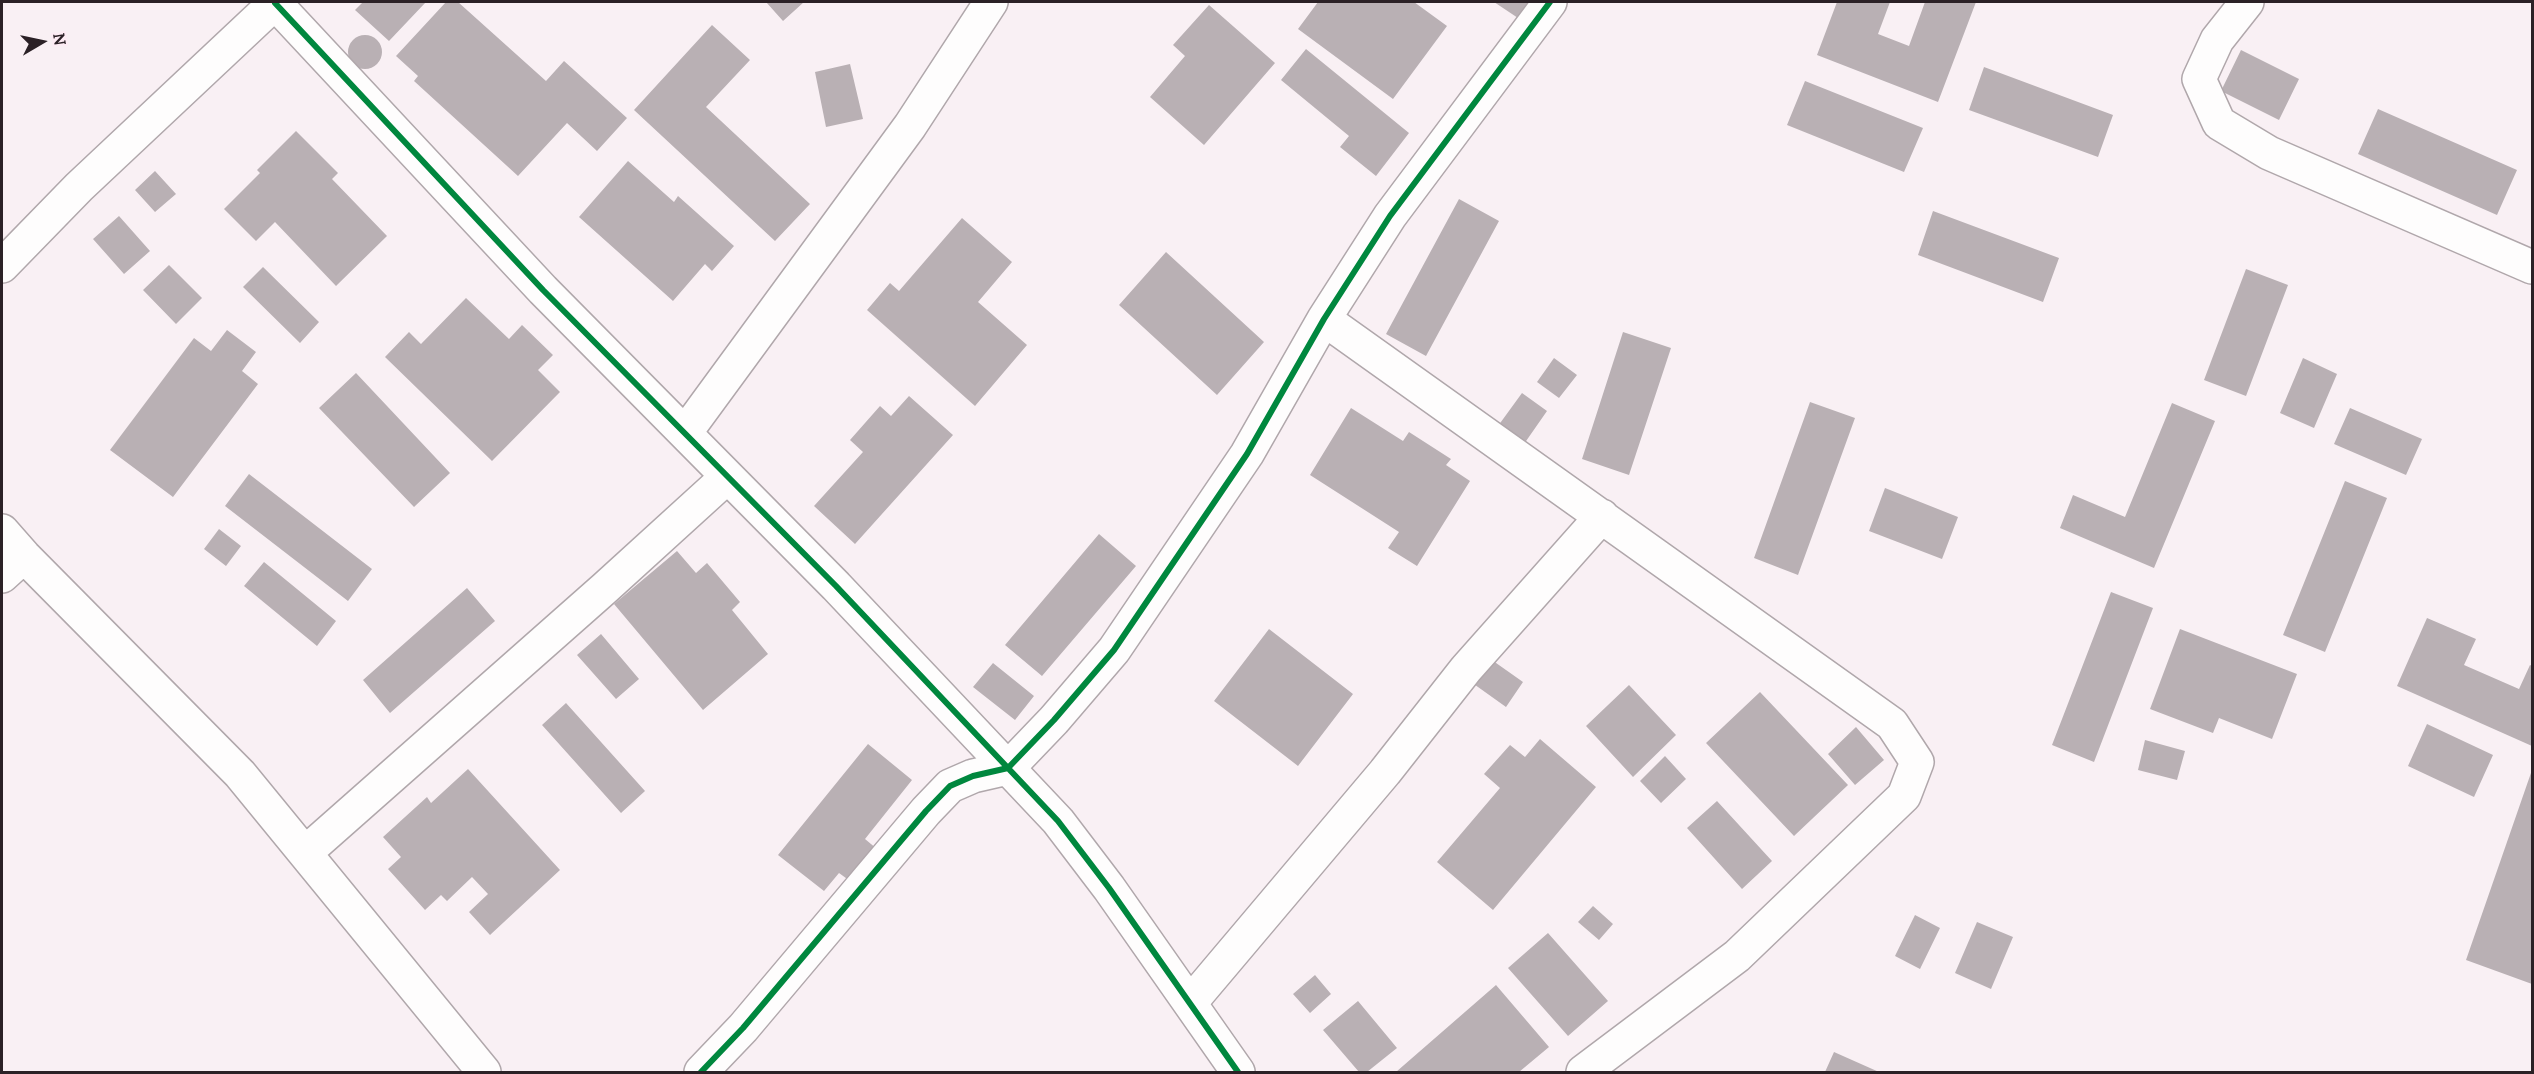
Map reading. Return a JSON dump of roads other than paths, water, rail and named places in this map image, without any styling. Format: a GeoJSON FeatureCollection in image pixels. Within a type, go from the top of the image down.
{"type":"FeatureCollection","features":[{"type":"Feature","properties":{"kind":"street"},"geometry":{"type":"LineString","coordinates":[[2,266],[79,187],[276,2],[543,290],[836,586],[1058,821],[1109,888],[1238,1072]]}},
{"type":"Feature","properties":{"kind":"street"},"geometry":{"type":"LineString","coordinates":[[685,433],[910,126],[991,2]]}},
{"type":"Feature","properties":{"kind":"street"},"geometry":{"type":"LineString","coordinates":[[701,1072],[743,1028],[926,811],[950,786],[974,776],[1008,768],[1054,720],[1114,650],[1247,454],[1324,319],[1390,216],[1550,2]]}},
{"type":"Feature","properties":{"kind":"street"},"geometry":{"type":"LineString","coordinates":[[2247,2],[2217,40],[2199,79],[2219,123],[2269,153],[2532,267]]}},
{"type":"Feature","properties":{"kind":"street"},"geometry":{"type":"LineString","coordinates":[[1324,319],[1892,724],[1917,762],[1904,796],[1737,956],[1582,1072]]}},
{"type":"Feature","properties":{"kind":"street"},"geometry":{"type":"LineString","coordinates":[[305,853],[728,477]]}},
{"type":"Feature","properties":{"kind":"street"},"geometry":{"type":"LineString","coordinates":[[1190,1003],[1385,772],[1466,669],[1602,516]]}},
{"type":"Feature","properties":{"kind":"street"},"geometry":{"type":"LineString","coordinates":[[2,531],[13,566],[240,774],[484,1072]]}}]}
